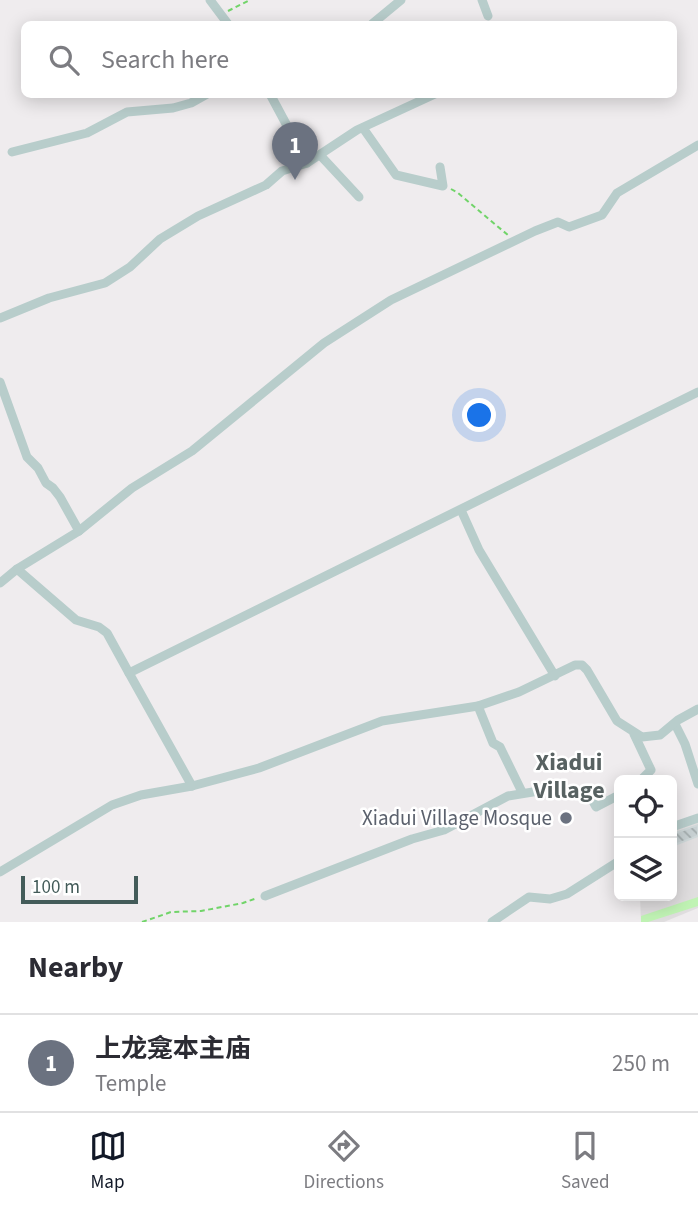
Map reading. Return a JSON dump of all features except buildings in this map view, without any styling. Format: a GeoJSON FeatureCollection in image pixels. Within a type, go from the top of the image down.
{"type":"FeatureCollection","features":[{"type":"Feature","properties":{"kind":"street"},"geometry":{"type":"LineString","coordinates":[[210,0],[226,21]]}},
{"type":"Feature","properties":{"kind":"street"},"geometry":{"type":"LineString","coordinates":[[376,21],[401,0]]}},
{"type":"Feature","properties":{"kind":"street"},"geometry":{"type":"LineString","coordinates":[[482,0],[488,16]]}},
{"type":"Feature","properties":{"kind":"street"},"geometry":{"type":"LineString","coordinates":[[12,152],[88,133],[127,112],[173,108],[200,98]]}},
{"type":"Feature","properties":{"kind":"street"},"geometry":{"type":"LineString","coordinates":[[272,98],[307,163]]}},
{"type":"Feature","properties":{"kind":"street"},"geometry":{"type":"LineString","coordinates":[[0,318],[49,298],[106,283],[130,267],[160,239],[215,208],[266,185],[282,171],[307,163],[363,128],[427,98]]}},
{"type":"Feature","properties":{"kind":"street"},"geometry":{"type":"LineString","coordinates":[[363,128],[396,175],[443,186],[440,167]]}},
{"type":"Feature","properties":{"kind":"street"},"geometry":{"type":"LineString","coordinates":[[0,583],[17,569],[79,531],[132,488],[192,451],[324,343],[391,300],[558,222],[569,227],[602,215],[617,193],[698,145]]}},
{"type":"Feature","properties":{"kind":"street"},"geometry":{"type":"LineString","coordinates":[[320,155],[359,197]]}},
{"type":"Feature","properties":{"kind":"street"},"geometry":{"type":"LineString","coordinates":[[0,382],[27,457],[38,468],[46,484],[53,488],[79,531]]}},
{"type":"Feature","properties":{"kind":"street"},"geometry":{"type":"LineString","coordinates":[[129,673],[698,392]]}},
{"type":"Feature","properties":{"kind":"street"},"geometry":{"type":"LineString","coordinates":[[461,510],[479,550],[555,676]]}},
{"type":"Feature","properties":{"kind":"street"},"geometry":{"type":"LineString","coordinates":[[17,569],[76,620],[99,627],[107,633],[192,786]]}},
{"type":"Feature","properties":{"kind":"street"},"geometry":{"type":"LineString","coordinates":[[0,872],[112,806],[141,795],[192,786],[259,768],[382,721],[478,706],[519,692],[575,665],[582,665],[617,721],[634,733],[650,737],[660,735],[698,709]]}},
{"type":"Feature","properties":{"kind":"street"},"geometry":{"type":"LineString","coordinates":[[478,706],[493,743],[500,747],[522,792]]}},
{"type":"Feature","properties":{"kind":"street"},"geometry":{"type":"LineString","coordinates":[[675,724],[685,744],[698,784]]}},
{"type":"Feature","properties":{"kind":"street"},"geometry":{"type":"LineString","coordinates":[[634,733],[651,769],[646,775]]}},
{"type":"Feature","properties":{"kind":"street"},"geometry":{"type":"LineString","coordinates":[[265,895],[412,839],[444,830],[495,802],[522,792],[545,790],[561,795],[587,790],[596,807],[614,798]]}},
{"type":"Feature","properties":{"kind":"street"},"geometry":{"type":"LineString","coordinates":[[677,825],[698,818]]}},
{"type":"Feature","properties":{"kind":"street"},"geometry":{"type":"LineString","coordinates":[[492,922],[529,897],[550,899],[567,894],[614,864]]}},
{"type":"Feature","properties":{"kind":"path"},"geometry":{"type":"LineString","coordinates":[[220,14],[250,0]]}},
{"type":"Feature","properties":{"kind":"path"},"geometry":{"type":"LineString","coordinates":[[443,186],[458,193],[469,205],[516,241]]}},
{"type":"Feature","properties":{"kind":"path"},"geometry":{"type":"LineString","coordinates":[[142,922],[171,912],[201,911],[243,903],[265,895]]}},
{"type":"Feature","properties":{"kind":"shaded area"},"geometry":{"type":"Polygon","coordinates":[[[698,822],[698,908],[664,922],[641,922],[640,901],[677,901],[677,829],[698,822]]]}},
{"type":"Feature","properties":{"kind":"green space"},"geometry":{"type":"Polygon","coordinates":[[[698,897],[698,906],[641,922],[641,916],[698,897]]]}},
{"type":"Feature","properties":{"kind":"place","name":"上龙龛本主庙"},"geometry":{"type":"Point","coordinates":[295,180]}},
{"type":"Feature","properties":{"kind":"place","name":"Xiadui Village Mosque"},"geometry":{"type":"Point","coordinates":[566,818]}},
{"type":"Feature","properties":{"kind":"district","name":"Xiadui Village"},"geometry":{"type":"Point","coordinates":[569,776]}}]}
